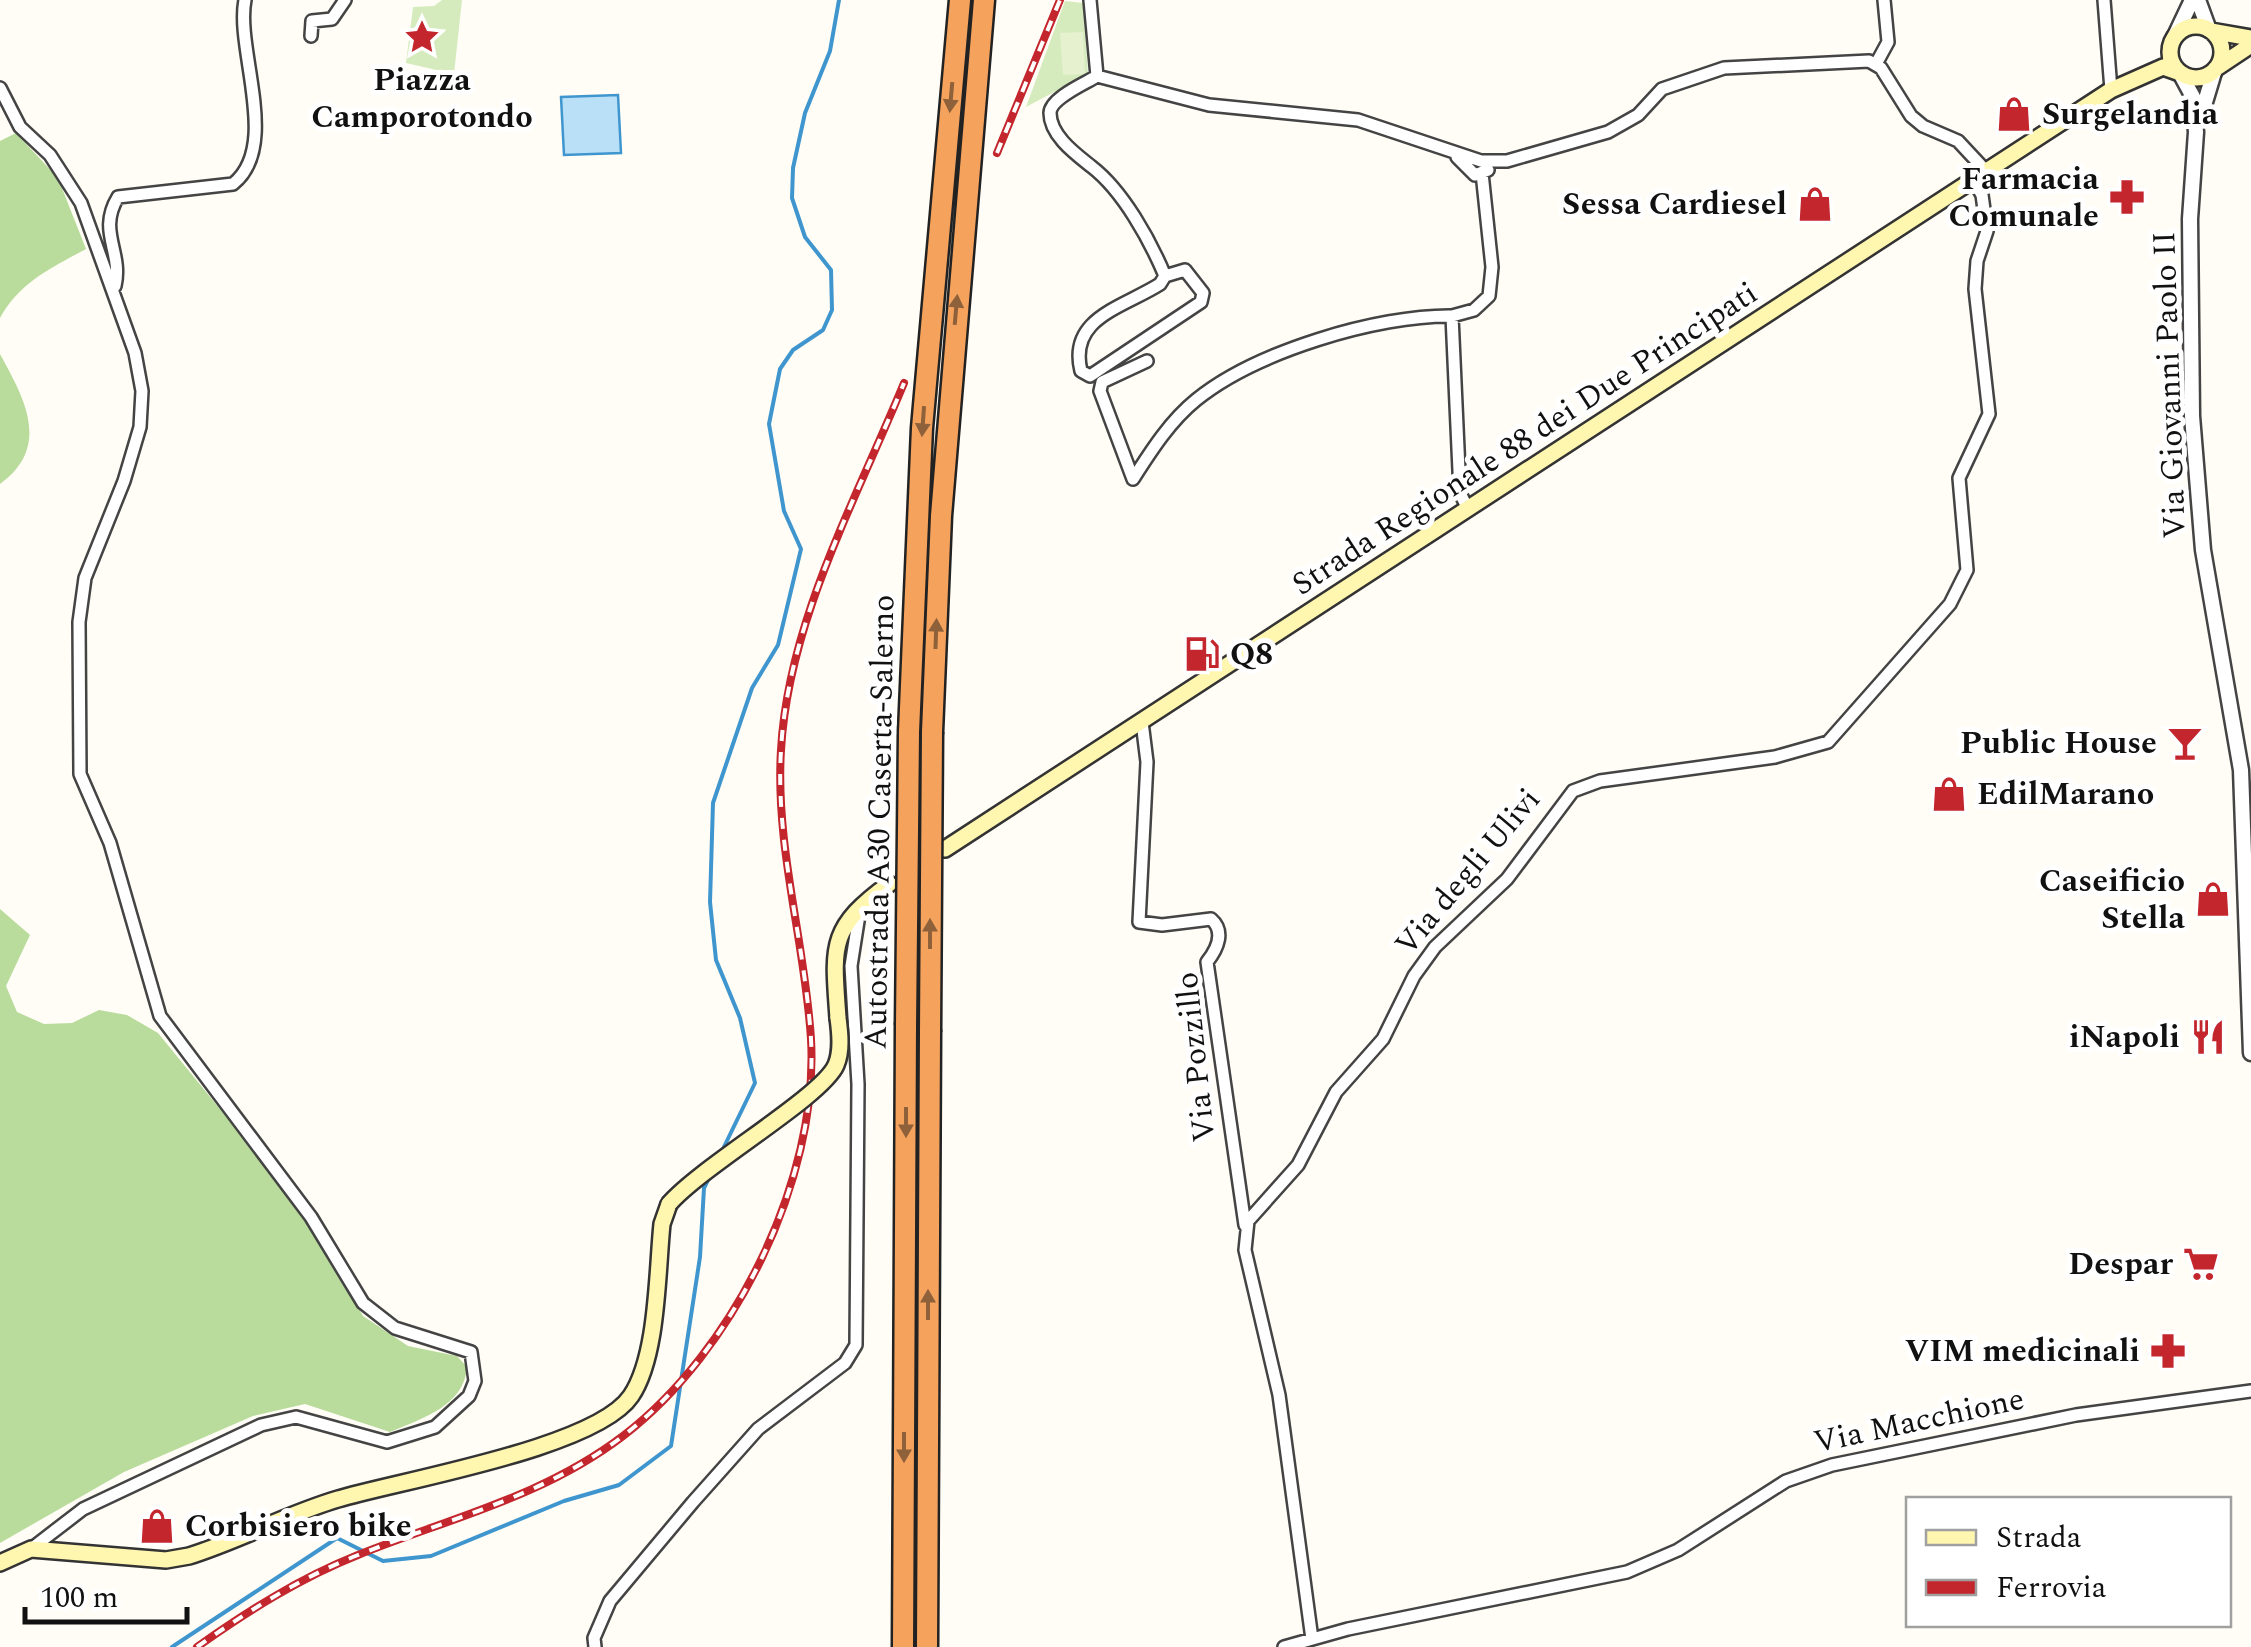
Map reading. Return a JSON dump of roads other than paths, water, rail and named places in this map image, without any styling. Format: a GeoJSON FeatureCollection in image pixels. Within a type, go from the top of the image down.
{"type":"FeatureCollection","features":[{"type":"Feature","properties":{"kind":"highway","name":"Autostrada A30 Caserta-Salerno"},"geometry":{"type":"LineString","coordinates":[[903,1647],[909,732],[922,428],[960,0]]}},
{"type":"Feature","properties":{"kind":"highway","name":"Autostrada A30 Caserta-Salerno"},"geometry":{"type":"LineString","coordinates":[[927,1647],[932,732],[944,476],[984,0]]}},
{"type":"Feature","properties":{"kind":"main road","name":"Strada Regionale 88 dei Due Principati"},"geometry":{"type":"LineString","coordinates":[[2136,76],[2189,27],[2251,41]]}},
{"type":"Feature","properties":{"kind":"main road"},"geometry":{"type":"LineString","coordinates":[[2209,30],[2222,49],[2215,70]]}},
{"type":"Feature","properties":{"kind":"main road"},"geometry":{"type":"LineString","coordinates":[[2173,40],[2171,59],[2180,72]]}},
{"type":"Feature","properties":{"kind":"main road","name":"Strada Regionale 88 dei Due Principati"},"geometry":{"type":"LineString","coordinates":[[946,849],[2111,90],[2163,67],[2197,78],[2215,70],[2251,41]]}},
{"type":"Feature","properties":{"kind":"main road"},"geometry":{"type":"LineString","coordinates":[[0,1563],[31,1549],[166,1560],[188,1556],[336,1500],[466,1467],[611,1416],[631,1396],[643,1369],[662,1224],[669,1204],[745,1139],[828,1078],[838,1060],[836,968],[841,927],[864,902],[889,884]]}},
{"type":"Feature","properties":{"kind":"street"},"geometry":{"type":"LineString","coordinates":[[114,290],[118,275],[107,224],[118,198],[233,184],[242,177],[254,132],[244,0]]}},
{"type":"Feature","properties":{"kind":"street"},"geometry":{"type":"LineString","coordinates":[[311,36],[312,21],[332,19],[345,0]]}},
{"type":"Feature","properties":{"kind":"street"},"geometry":{"type":"LineString","coordinates":[[1090,0],[1097,76]]}},
{"type":"Feature","properties":{"kind":"street"},"geometry":{"type":"LineString","coordinates":[[1876,64],[1888,42],[1884,0]]}},
{"type":"Feature","properties":{"kind":"street"},"geometry":{"type":"LineString","coordinates":[[2104,0],[2111,90]]}},
{"type":"Feature","properties":{"kind":"street"},"geometry":{"type":"LineString","coordinates":[[2194,0],[2209,30]]}},
{"type":"Feature","properties":{"kind":"street"},"geometry":{"type":"LineString","coordinates":[[2173,40],[2194,0]]}},
{"type":"Feature","properties":{"kind":"street"},"geometry":{"type":"LineString","coordinates":[[1478,168],[1608,132],[1638,116],[1662,90],[1724,68],[1876,64]]}},
{"type":"Feature","properties":{"kind":"street"},"geometry":{"type":"LineString","coordinates":[[1876,64],[1910,116],[1958,142],[1979,175]]}},
{"type":"Feature","properties":{"kind":"street"},"geometry":{"type":"LineString","coordinates":[[2196,132],[2215,70]]}},
{"type":"Feature","properties":{"kind":"street"},"geometry":{"type":"LineString","coordinates":[[2180,72],[2193,96],[2196,132]]}},
{"type":"Feature","properties":{"kind":"street"},"geometry":{"type":"LineString","coordinates":[[1146,361],[1102,382],[1100,391],[1133,479],[1189,406],[1221,384],[1308,345],[1377,322],[1452,316],[1474,310],[1489,296],[1489,211],[1478,168],[1450,150],[1358,120],[1208,105],[1097,76],[1053,104],[1054,127],[1073,154],[1110,182],[1164,276]]}},
{"type":"Feature","properties":{"kind":"street"},"geometry":{"type":"LineString","coordinates":[[0,88],[20,127],[50,154],[82,202],[135,352],[142,391],[140,427],[124,481],[85,578],[79,622],[80,774],[110,844],[160,1016],[311,1217],[363,1303],[395,1328],[472,1352],[475,1380],[469,1396],[434,1427],[387,1442],[296,1416],[262,1425],[82,1509],[31,1549]]}},
{"type":"Feature","properties":{"kind":"street","name":"Via Giovanni Paolo II"},"geometry":{"type":"LineString","coordinates":[[2196,132],[2190,219],[2192,416],[2203,550],[2241,770],[2251,1053]]}},
{"type":"Feature","properties":{"kind":"street","name":"Via degli Ulivi"},"geometry":{"type":"LineString","coordinates":[[1246,1229],[1258,1204],[1298,1165],[1336,1092],[1383,1039],[1414,976],[1435,947],[1508,878],[1572,792],[1600,781],[1775,757],[1828,742],[1950,604],[1967,570],[1959,478],[1989,414],[1975,289],[1977,262],[1987,231],[1979,175]]}},
{"type":"Feature","properties":{"kind":"street"},"geometry":{"type":"LineString","coordinates":[[1186,270],[1203,293],[1202,302],[1090,376],[1081,370],[1076,352],[1080,334],[1092,322],[1160,284],[1164,276],[1186,270]]}},
{"type":"Feature","properties":{"kind":"street"},"geometry":{"type":"LineString","coordinates":[[1452,316],[1460,493],[1468,509]]}},
{"type":"Feature","properties":{"kind":"street","name":"Via Pozzillo"},"geometry":{"type":"LineString","coordinates":[[1142,722],[1148,762],[1139,922],[1162,926],[1211,918],[1218,928],[1220,941],[1207,962],[1246,1229]]}},
{"type":"Feature","properties":{"kind":"street"},"geometry":{"type":"LineString","coordinates":[[596,1647],[594,1638],[610,1601],[694,1502],[758,1429],[845,1363],[856,1345],[858,1084],[851,966],[854,927],[864,902]]}},
{"type":"Feature","properties":{"kind":"street"},"geometry":{"type":"LineString","coordinates":[[1246,1229],[1245,1250],[1279,1395],[1312,1639]]}},
{"type":"Feature","properties":{"kind":"street","name":"Via Macchione"},"geometry":{"type":"LineString","coordinates":[[1284,1647],[1627,1572],[1678,1550],[1786,1481],[1832,1465],[2076,1415],[2247,1395]]}},
{"type":"Feature","properties":{"kind":"water"},"geometry":{"type":"Polygon","coordinates":[[[618,95],[621,153],[564,155],[561,97],[618,95]]]}},
{"type":"Feature","properties":{"kind":"waterway"},"geometry":{"type":"LineString","coordinates":[[722,1151],[755,1083],[740,1018],[716,960],[710,902],[713,803],[752,688],[778,645],[801,549],[784,511],[769,424],[780,369],[793,350],[823,330],[832,310],[831,270],[805,237],[792,198],[793,168],[805,113],[830,51],[839,0]]}},
{"type":"Feature","properties":{"kind":"waterway"},"geometry":{"type":"LineString","coordinates":[[172,1647],[337,1538],[383,1561],[431,1556],[564,1501],[619,1485],[671,1446],[700,1257],[704,1188],[709,1178]]}},
{"type":"Feature","properties":{"kind":"railway"},"geometry":{"type":"LineString","coordinates":[[997,153],[1060,0]]}},
{"type":"Feature","properties":{"kind":"railway"},"geometry":{"type":"LineString","coordinates":[[197,1647],[316,1574],[528,1491],[592,1457],[623,1436],[663,1400],[700,1358],[733,1310],[762,1258],[784,1204],[801,1149],[810,1093],[808,1003],[782,822],[781,750],[786,702],[796,655],[827,562],[904,383]]}},
{"type":"Feature","properties":{"kind":"place","name":"Piazza Camporotondo"},"geometry":{"type":"Point","coordinates":[422,37]}},
{"type":"Feature","properties":{"kind":"place","name":"Surgelandia"},"geometry":{"type":"Point","coordinates":[2014,114]}},
{"type":"Feature","properties":{"kind":"place","name":"Farmacia Comunale"},"geometry":{"type":"Point","coordinates":[2127,197]}},
{"type":"Feature","properties":{"kind":"place","name":"Sessa Cardiesel"},"geometry":{"type":"Point","coordinates":[1815,204]}},
{"type":"Feature","properties":{"kind":"place","name":"Q8"},"geometry":{"type":"Point","coordinates":[1202,654]}},
{"type":"Feature","properties":{"kind":"place","name":"Public House"},"geometry":{"type":"Point","coordinates":[2185,743]}},
{"type":"Feature","properties":{"kind":"place","name":"EdilMarano"},"geometry":{"type":"Point","coordinates":[1949,794]}},
{"type":"Feature","properties":{"kind":"place","name":"Caseificio Stella"},"geometry":{"type":"Point","coordinates":[2213,899]}},
{"type":"Feature","properties":{"kind":"place","name":"iNapoli"},"geometry":{"type":"Point","coordinates":[2208,1037]}},
{"type":"Feature","properties":{"kind":"place","name":"Despar"},"geometry":{"type":"Point","coordinates":[2201,1264]}},
{"type":"Feature","properties":{"kind":"place","name":"VIM medicinali"},"geometry":{"type":"Point","coordinates":[2168,1351]}},
{"type":"Feature","properties":{"kind":"place","name":"Corbisiero bike"},"geometry":{"type":"Point","coordinates":[157,1526]}}]}
